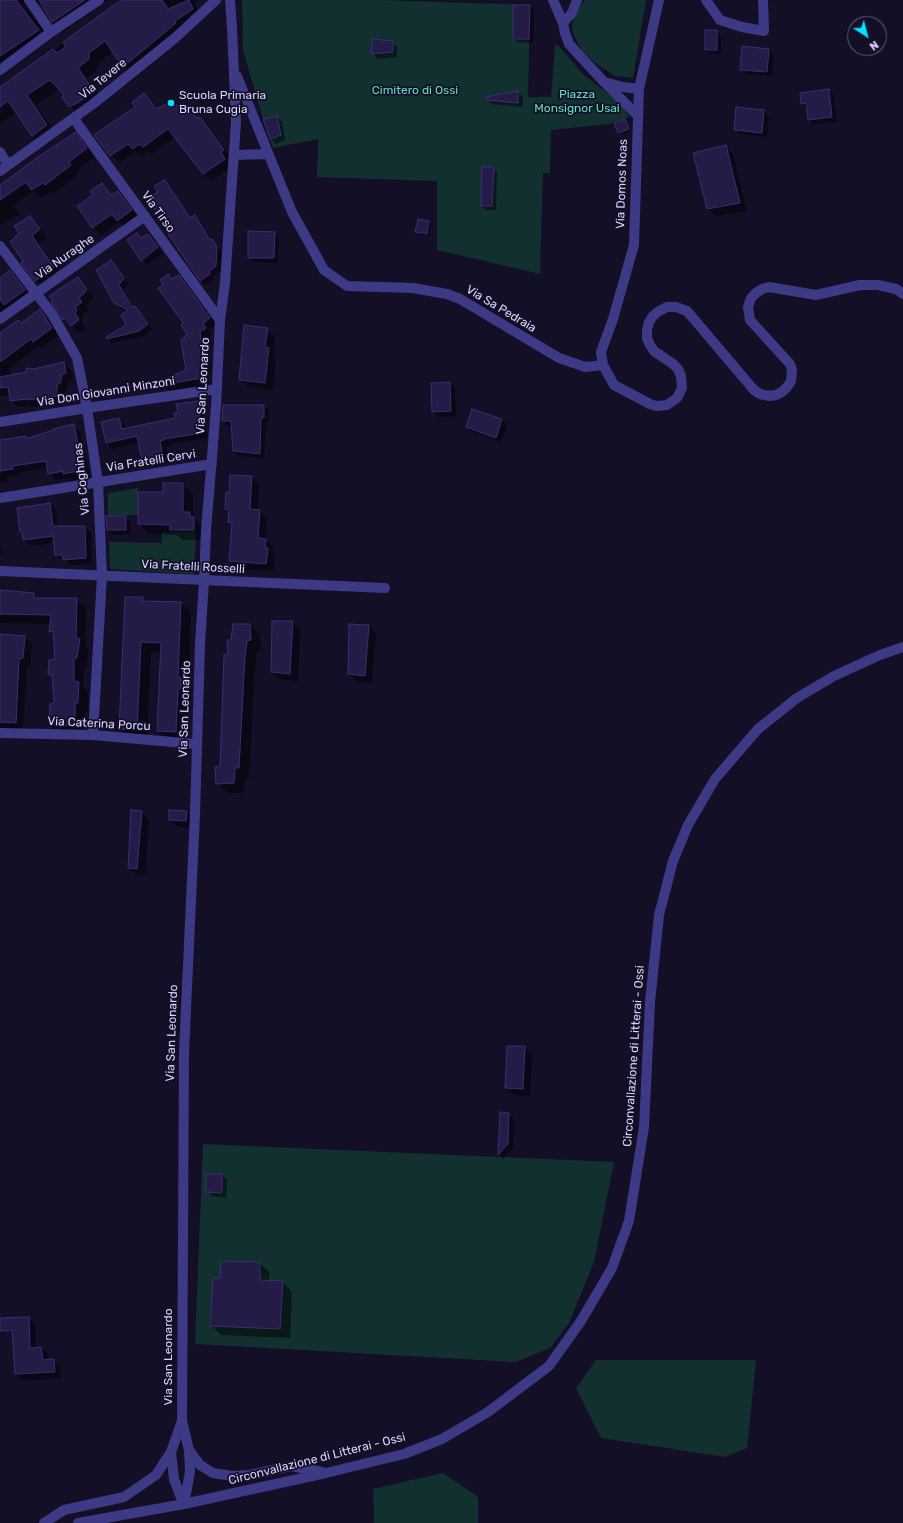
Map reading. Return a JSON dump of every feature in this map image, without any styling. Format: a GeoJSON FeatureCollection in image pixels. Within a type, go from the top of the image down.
{"type":"FeatureCollection","features":[{"type":"Feature","properties":{"kind":"street"},"geometry":{"type":"LineString","coordinates":[[28,0],[51,32]]}},
{"type":"Feature","properties":{"kind":"street"},"geometry":{"type":"LineString","coordinates":[[0,70],[51,32],[99,0]]}},
{"type":"Feature","properties":{"kind":"street","name":"Via Tevere"},"geometry":{"type":"LineString","coordinates":[[0,171],[74,119],[174,38],[216,0]]}},
{"type":"Feature","properties":{"kind":"street","name":"Via San Leonardo"},"geometry":{"type":"LineString","coordinates":[[184,1504],[190,1472],[189,1450],[182,1421],[184,1052],[206,530],[217,389],[220,320],[225,283],[236,122],[230,0]]}},
{"type":"Feature","properties":{"kind":"street"},"geometry":{"type":"LineString","coordinates":[[553,0],[569,44],[604,82],[638,115]]}},
{"type":"Feature","properties":{"kind":"street"},"geometry":{"type":"LineString","coordinates":[[562,22],[572,13],[577,0]]}},
{"type":"Feature","properties":{"kind":"street","name":"Via Domos Noas"},"geometry":{"type":"LineString","coordinates":[[603,365],[601,352],[613,319],[634,245],[639,89],[659,0]]}},
{"type":"Feature","properties":{"kind":"street"},"geometry":{"type":"LineString","coordinates":[[706,0],[720,20],[742,28],[764,31],[763,0]]}},
{"type":"Feature","properties":{"kind":"street","name":"Via Sa Pedraia"},"geometry":{"type":"LineString","coordinates":[[234,68],[292,212],[324,270],[347,286],[413,288],[447,294],[460,299],[559,358],[584,367],[603,365]]}},
{"type":"Feature","properties":{"kind":"street"},"geometry":{"type":"LineString","coordinates":[[604,82],[639,89]]}},
{"type":"Feature","properties":{"kind":"street","name":"Via Tirso"},"geometry":{"type":"LineString","coordinates":[[74,119],[146,216],[220,320]]}},
{"type":"Feature","properties":{"kind":"street"},"geometry":{"type":"LineString","coordinates":[[0,152],[8,165]]}},
{"type":"Feature","properties":{"kind":"street"},"geometry":{"type":"LineString","coordinates":[[234,155],[268,154]]}},
{"type":"Feature","properties":{"kind":"street","name":"Via Nuraghe"},"geometry":{"type":"LineString","coordinates":[[0,319],[146,216]]}},
{"type":"Feature","properties":{"kind":"street","name":"Via Coghinas"},"geometry":{"type":"LineString","coordinates":[[0,246],[52,314],[77,358],[87,408],[98,483],[102,575],[93,735]]}},
{"type":"Feature","properties":{"kind":"street"},"geometry":{"type":"LineString","coordinates":[[603,365],[614,385],[650,404],[662,406],[673,402],[677,398],[682,388],[681,376],[678,369],[673,364],[654,351],[647,338],[647,330],[649,322],[659,311],[676,307],[687,311],[692,316],[754,390],[764,395],[776,395],[787,387],[791,381],[792,370],[790,364],[750,320],[748,307],[751,298],[756,293],[769,287],[816,295],[860,285],[878,285],[896,289],[903,294]]}},
{"type":"Feature","properties":{"kind":"street","name":"Via Don Giovanni Minzoni"},"geometry":{"type":"LineString","coordinates":[[0,422],[217,389]]}},
{"type":"Feature","properties":{"kind":"street","name":"Via Fratelli Cervi"},"geometry":{"type":"LineString","coordinates":[[0,498],[212,464]]}},
{"type":"Feature","properties":{"kind":"street","name":"Via Fratelli Rosselli"},"geometry":{"type":"LineString","coordinates":[[0,571],[385,588]]}},
{"type":"Feature","properties":{"kind":"street","name":"Circonvallazione di Litterai - Ossi"},"geometry":{"type":"LineString","coordinates":[[78,1523],[184,1504],[326,1473],[404,1454],[442,1439],[488,1412],[549,1366],[581,1321],[612,1268],[629,1221],[644,1127],[650,1002],[659,915],[673,861],[688,825],[715,779],[758,729],[797,698],[834,676],[880,655],[903,647]]}},
{"type":"Feature","properties":{"kind":"street","name":"Via Caterina Porcu"},"geometry":{"type":"LineString","coordinates":[[0,733],[93,735],[196,744]]}},
{"type":"Feature","properties":{"kind":"street","name":"Via San Leonardo"},"geometry":{"type":"LineString","coordinates":[[182,1421],[171,1452],[174,1479],[184,1504]]}},
{"type":"Feature","properties":{"kind":"street"},"geometry":{"type":"LineString","coordinates":[[189,1450],[200,1465],[213,1473],[232,1476],[250,1475],[291,1466],[326,1473]]}},
{"type":"Feature","properties":{"kind":"street"},"geometry":{"type":"LineString","coordinates":[[44,1523],[64,1510],[124,1497],[156,1476],[171,1452]]}},
{"type":"Feature","properties":{"kind":"green space","name":"Cimitero di Ossi"},"geometry":{"type":"Polygon","coordinates":[[[242,0],[381,0],[530,5],[528,97],[551,97],[555,45],[557,44],[582,73],[623,106],[629,117],[609,124],[551,130],[550,173],[543,173],[540,274],[437,250],[437,181],[317,177],[318,139],[273,148],[243,50],[242,0]]]}},
{"type":"Feature","properties":{"kind":"green space"},"geometry":{"type":"Polygon","coordinates":[[[584,0],[646,0],[633,78],[615,76],[595,63],[581,49],[572,28],[573,19],[584,0]]]}},
{"type":"Feature","properties":{"kind":"green space"},"geometry":{"type":"Polygon","coordinates":[[[138,488],[138,515],[108,516],[108,493],[138,488]]]}},
{"type":"Feature","properties":{"kind":"green space"},"geometry":{"type":"Polygon","coordinates":[[[162,532],[196,532],[194,574],[110,569],[109,542],[162,543],[162,532]]]}},
{"type":"Feature","properties":{"kind":"green space"},"geometry":{"type":"Polygon","coordinates":[[[203,1144],[614,1162],[594,1262],[569,1323],[550,1348],[516,1362],[195,1344],[203,1144]]]}},
{"type":"Feature","properties":{"kind":"green space"},"geometry":{"type":"Polygon","coordinates":[[[596,1360],[756,1360],[747,1448],[725,1457],[601,1438],[576,1388],[596,1360]]]}},
{"type":"Feature","properties":{"kind":"green space"},"geometry":{"type":"Polygon","coordinates":[[[443,1473],[478,1497],[478,1523],[374,1523],[373,1489],[443,1473]]]}},
{"type":"Feature","properties":{"kind":"building"},"geometry":{"type":"Polygon","coordinates":[[[0,0],[16,0],[39,30],[0,56],[0,0]]]}},
{"type":"Feature","properties":{"kind":"building"},"geometry":{"type":"Polygon","coordinates":[[[39,0],[85,0],[52,22],[39,0]]]}},
{"type":"Feature","properties":{"kind":"building"},"geometry":{"type":"Polygon","coordinates":[[[121,0],[162,0],[168,9],[189,0],[193,9],[175,21],[176,23],[123,67],[105,41],[89,53],[89,59],[78,68],[94,91],[79,102],[69,107],[62,97],[64,95],[50,80],[27,95],[47,125],[32,136],[8,101],[0,107],[0,87],[53,49],[57,53],[66,47],[63,42],[121,0]]]}},
{"type":"Feature","properties":{"kind":"building"},"geometry":{"type":"Polygon","coordinates":[[[513,5],[530,5],[529,39],[513,39],[513,5]]]}},
{"type":"Feature","properties":{"kind":"building"},"geometry":{"type":"Polygon","coordinates":[[[705,30],[717,30],[717,50],[705,50],[705,30]]]}},
{"type":"Feature","properties":{"kind":"building"},"geometry":{"type":"Polygon","coordinates":[[[372,39],[393,41],[393,52],[372,54],[372,39]]]}},
{"type":"Feature","properties":{"kind":"building"},"geometry":{"type":"Polygon","coordinates":[[[742,46],[769,49],[767,72],[740,70],[742,46]]]}},
{"type":"Feature","properties":{"kind":"building"},"geometry":{"type":"Polygon","coordinates":[[[829,89],[832,117],[808,120],[806,103],[801,104],[800,93],[829,89]]]}},
{"type":"Feature","properties":{"kind":"building"},"geometry":{"type":"Polygon","coordinates":[[[518,91],[518,103],[486,100],[486,97],[518,91]]]}},
{"type":"Feature","properties":{"kind":"building"},"geometry":{"type":"Polygon","coordinates":[[[144,93],[156,109],[170,102],[183,108],[187,115],[192,113],[197,118],[200,117],[224,150],[221,152],[225,159],[203,174],[168,129],[143,147],[139,144],[133,149],[128,144],[110,156],[94,135],[135,107],[132,102],[144,93]]]}},
{"type":"Feature","properties":{"kind":"building"},"geometry":{"type":"Polygon","coordinates":[[[736,107],[764,110],[762,133],[734,130],[736,107]]]}},
{"type":"Feature","properties":{"kind":"building"},"geometry":{"type":"Polygon","coordinates":[[[277,116],[281,135],[270,139],[263,119],[277,116]]]}},
{"type":"Feature","properties":{"kind":"building"},"geometry":{"type":"Polygon","coordinates":[[[625,119],[629,129],[618,133],[614,123],[625,119]]]}},
{"type":"Feature","properties":{"kind":"building"},"geometry":{"type":"Polygon","coordinates":[[[76,132],[87,148],[69,162],[71,165],[45,185],[43,183],[31,190],[26,182],[0,200],[0,185],[38,157],[76,132]]]}},
{"type":"Feature","properties":{"kind":"building"},"geometry":{"type":"Polygon","coordinates":[[[726,145],[740,203],[707,209],[693,153],[726,145]]]}},
{"type":"Feature","properties":{"kind":"building"},"geometry":{"type":"Polygon","coordinates":[[[482,167],[494,167],[492,206],[481,206],[482,167]]]}},
{"type":"Feature","properties":{"kind":"building"},"geometry":{"type":"Polygon","coordinates":[[[165,180],[190,218],[195,215],[210,240],[212,239],[217,247],[216,266],[209,272],[210,274],[200,281],[168,234],[173,230],[152,206],[156,203],[151,196],[158,192],[154,186],[165,180]]]}},
{"type":"Feature","properties":{"kind":"building"},"geometry":{"type":"Polygon","coordinates":[[[102,183],[111,195],[118,191],[132,210],[117,221],[112,214],[92,228],[77,206],[93,195],[90,191],[102,183]]]}},
{"type":"Feature","properties":{"kind":"building"},"geometry":{"type":"Polygon","coordinates":[[[30,216],[40,229],[32,236],[54,267],[35,281],[21,263],[23,261],[10,242],[19,233],[14,226],[30,216]]]}},
{"type":"Feature","properties":{"kind":"building"},"geometry":{"type":"Polygon","coordinates":[[[418,219],[429,221],[427,234],[415,232],[418,219]]]}},
{"type":"Feature","properties":{"kind":"building"},"geometry":{"type":"Polygon","coordinates":[[[248,231],[275,232],[274,258],[248,258],[248,231]]]}},
{"type":"Feature","properties":{"kind":"building"},"geometry":{"type":"Polygon","coordinates":[[[137,233],[141,238],[148,234],[158,247],[141,261],[127,240],[137,233]]]}},
{"type":"Feature","properties":{"kind":"building"},"geometry":{"type":"Polygon","coordinates":[[[111,260],[124,278],[119,285],[132,307],[135,306],[148,324],[139,331],[107,339],[106,337],[126,325],[121,315],[128,310],[114,303],[96,270],[111,260]]]}},
{"type":"Feature","properties":{"kind":"building"},"geometry":{"type":"Polygon","coordinates":[[[10,270],[25,290],[4,305],[0,300],[0,278],[10,270]]]}},
{"type":"Feature","properties":{"kind":"building"},"geometry":{"type":"Polygon","coordinates":[[[168,274],[172,279],[179,275],[210,318],[203,323],[206,328],[200,332],[205,366],[202,366],[202,378],[161,385],[160,381],[186,370],[181,340],[187,334],[181,325],[183,323],[158,288],[163,285],[160,280],[168,274]]]}},
{"type":"Feature","properties":{"kind":"building"},"geometry":{"type":"Polygon","coordinates":[[[78,277],[87,290],[79,298],[82,302],[75,307],[77,310],[75,313],[79,320],[71,326],[65,318],[63,320],[51,302],[53,301],[49,296],[78,277]]]}},
{"type":"Feature","properties":{"kind":"building"},"geometry":{"type":"Polygon","coordinates":[[[40,309],[52,328],[33,342],[31,339],[0,362],[0,333],[18,320],[21,323],[40,309]]]}},
{"type":"Feature","properties":{"kind":"building"},"geometry":{"type":"Polygon","coordinates":[[[244,325],[268,328],[265,347],[269,348],[265,383],[239,380],[244,325]]]}},
{"type":"Feature","properties":{"kind":"building"},"geometry":{"type":"Polygon","coordinates":[[[64,362],[66,373],[61,375],[61,382],[57,385],[57,396],[10,401],[8,387],[0,388],[0,377],[26,372],[26,368],[33,369],[64,362]]]}},
{"type":"Feature","properties":{"kind":"building"},"geometry":{"type":"Polygon","coordinates":[[[450,382],[451,411],[432,412],[431,383],[450,382]]]}},
{"type":"Feature","properties":{"kind":"building"},"geometry":{"type":"Polygon","coordinates":[[[198,401],[202,433],[164,439],[160,441],[163,456],[142,460],[137,436],[106,443],[101,422],[119,418],[122,429],[175,418],[174,413],[178,413],[176,404],[198,401]]]}},
{"type":"Feature","properties":{"kind":"building"},"geometry":{"type":"Polygon","coordinates":[[[223,405],[264,405],[264,418],[261,418],[260,454],[233,451],[231,421],[222,421],[223,405]]]}},
{"type":"Feature","properties":{"kind":"building"},"geometry":{"type":"Polygon","coordinates":[[[472,409],[502,419],[496,438],[466,427],[472,409]]]}},
{"type":"Feature","properties":{"kind":"building"},"geometry":{"type":"Polygon","coordinates":[[[74,424],[83,470],[63,474],[63,471],[48,474],[46,461],[13,466],[13,469],[0,471],[0,440],[26,436],[26,439],[53,429],[74,424]]]}},
{"type":"Feature","properties":{"kind":"building"},"geometry":{"type":"Polygon","coordinates":[[[230,475],[252,476],[250,509],[260,510],[258,538],[266,539],[265,548],[268,548],[266,564],[229,561],[232,523],[228,522],[229,510],[225,509],[226,492],[229,493],[230,475]]]}},
{"type":"Feature","properties":{"kind":"building"},"geometry":{"type":"Polygon","coordinates":[[[163,483],[183,483],[183,512],[190,512],[190,517],[194,517],[194,530],[170,530],[170,525],[138,524],[138,492],[163,492],[163,483]]]}},
{"type":"Feature","properties":{"kind":"building"},"geometry":{"type":"Polygon","coordinates":[[[50,503],[53,526],[85,526],[86,558],[63,560],[62,555],[55,555],[53,536],[23,540],[22,532],[20,532],[17,508],[50,503]]]}},
{"type":"Feature","properties":{"kind":"building"},"geometry":{"type":"Polygon","coordinates":[[[106,516],[126,516],[126,530],[107,530],[106,516]]]}},
{"type":"Feature","properties":{"kind":"building"},"geometry":{"type":"Polygon","coordinates":[[[0,590],[34,593],[34,598],[77,598],[76,638],[80,639],[77,658],[74,659],[74,681],[79,682],[78,703],[75,703],[75,726],[49,725],[50,704],[54,703],[52,675],[48,674],[49,660],[55,659],[53,631],[49,632],[51,615],[0,614],[0,590]]]}},
{"type":"Feature","properties":{"kind":"building"},"geometry":{"type":"Polygon","coordinates":[[[125,597],[143,597],[143,601],[181,602],[178,677],[181,678],[181,688],[178,690],[176,732],[157,731],[161,643],[141,642],[137,730],[119,729],[125,597]]]}},
{"type":"Feature","properties":{"kind":"building"},"geometry":{"type":"Polygon","coordinates":[[[272,621],[293,621],[290,674],[271,672],[272,621]]]}},
{"type":"Feature","properties":{"kind":"building"},"geometry":{"type":"Polygon","coordinates":[[[233,624],[250,624],[251,640],[247,641],[245,656],[239,768],[235,768],[234,783],[216,784],[215,767],[220,766],[224,655],[228,654],[227,640],[231,640],[233,624]]]}},
{"type":"Feature","properties":{"kind":"building"},"geometry":{"type":"Polygon","coordinates":[[[349,624],[369,625],[365,676],[348,674],[349,624]]]}},
{"type":"Feature","properties":{"kind":"building"},"geometry":{"type":"Polygon","coordinates":[[[0,634],[25,636],[23,658],[19,659],[16,723],[0,722],[0,634]]]}},
{"type":"Feature","properties":{"kind":"building"},"geometry":{"type":"Polygon","coordinates":[[[131,810],[142,811],[137,869],[128,868],[131,810]]]}},
{"type":"Feature","properties":{"kind":"building"},"geometry":{"type":"Polygon","coordinates":[[[169,810],[187,811],[186,821],[169,820],[169,810]]]}},
{"type":"Feature","properties":{"kind":"building"},"geometry":{"type":"Polygon","coordinates":[[[507,1046],[525,1046],[523,1089],[505,1088],[507,1046]]]}},
{"type":"Feature","properties":{"kind":"building"},"geometry":{"type":"Polygon","coordinates":[[[500,1112],[509,1113],[508,1144],[498,1155],[500,1112]]]}},
{"type":"Feature","properties":{"kind":"building"},"geometry":{"type":"Polygon","coordinates":[[[206,1174],[222,1174],[222,1193],[206,1192],[206,1174]]]}},
{"type":"Feature","properties":{"kind":"building"},"geometry":{"type":"Polygon","coordinates":[[[221,1261],[260,1262],[260,1280],[283,1281],[280,1329],[210,1326],[213,1278],[220,1278],[221,1261]]]}},
{"type":"Feature","properties":{"kind":"building"},"geometry":{"type":"Polygon","coordinates":[[[29,1317],[30,1348],[41,1347],[43,1360],[54,1359],[55,1372],[15,1374],[12,1330],[0,1331],[0,1318],[29,1317]]]}},
{"type":"Feature","properties":{"kind":"place","name":"Scuola Primaria Bruna Cugia"},"geometry":{"type":"Point","coordinates":[171,103]}},
{"type":"Feature","properties":{"kind":"park label","name":"Piazza Monsignor Usai"},"geometry":{"type":"Point","coordinates":[577,102]}}]}
